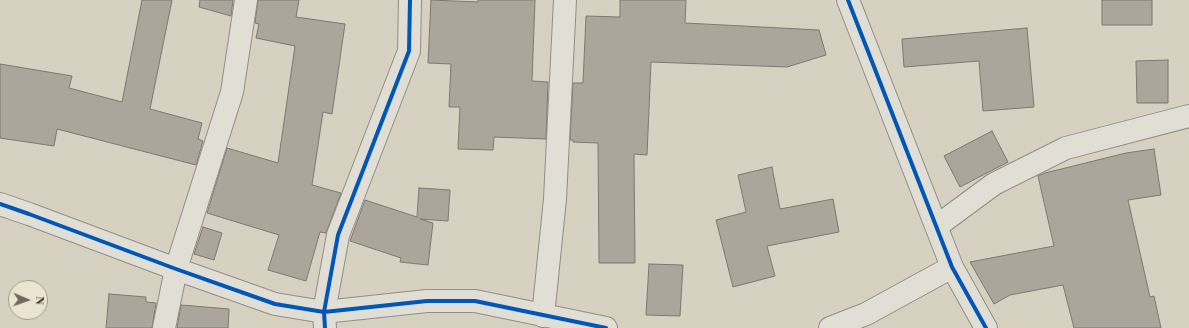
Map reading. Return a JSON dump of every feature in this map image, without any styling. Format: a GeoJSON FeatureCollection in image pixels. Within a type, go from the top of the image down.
{"type":"FeatureCollection","features":[{"type":"Feature","properties":{"kind":"street"},"geometry":{"type":"LineString","coordinates":[[164,328],[176,269],[232,92],[246,0]]}},
{"type":"Feature","properties":{"kind":"street"},"geometry":{"type":"LineString","coordinates":[[325,320],[338,235],[409,51],[410,0]]}},
{"type":"Feature","properties":{"kind":"street"},"geometry":{"type":"LineString","coordinates":[[543,316],[555,198],[566,0]]}},
{"type":"Feature","properties":{"kind":"street"},"geometry":{"type":"LineString","coordinates":[[848,0],[952,267],[986,328]]}},
{"type":"Feature","properties":{"kind":"street"},"geometry":{"type":"LineString","coordinates":[[937,226],[994,184],[1066,148],[1189,116]]}},
{"type":"Feature","properties":{"kind":"street"},"geometry":{"type":"LineString","coordinates":[[0,204],[176,269],[325,320],[427,301],[475,301],[595,327]]}},
{"type":"Feature","properties":{"kind":"street"},"geometry":{"type":"LineString","coordinates":[[830,328],[866,314],[952,267]]}},
{"type":"Feature","properties":{"kind":"building"},"geometry":{"type":"Polygon","coordinates":[[[142,0],[172,0],[150,109],[202,123],[198,139],[203,141],[196,165],[57,129],[54,146],[0,138],[0,64],[72,76],[69,88],[122,102],[142,0]]]}},
{"type":"Feature","properties":{"kind":"building"},"geometry":{"type":"Polygon","coordinates":[[[200,0],[233,0],[231,16],[199,7],[200,0]]]}},
{"type":"Feature","properties":{"kind":"building"},"geometry":{"type":"Polygon","coordinates":[[[258,0],[299,0],[296,17],[345,24],[332,114],[323,112],[312,185],[341,193],[326,233],[320,232],[306,281],[268,270],[279,235],[207,213],[227,148],[278,163],[295,46],[256,38],[259,24],[255,23],[258,0]]]}},
{"type":"Feature","properties":{"kind":"building"},"geometry":{"type":"Polygon","coordinates":[[[431,0],[478,2],[478,0],[535,0],[532,81],[548,82],[546,139],[494,137],[493,150],[458,149],[460,107],[449,107],[451,64],[428,63],[431,0]]]}},
{"type":"Feature","properties":{"kind":"building"},"geometry":{"type":"Polygon","coordinates":[[[620,0],[686,0],[685,23],[819,30],[826,55],[787,67],[651,62],[647,155],[634,154],[635,263],[599,263],[598,143],[573,142],[573,140],[570,140],[573,83],[583,83],[586,16],[620,17],[620,0]]]}},
{"type":"Feature","properties":{"kind":"building"},"geometry":{"type":"Polygon","coordinates":[[[1102,0],[1152,0],[1152,25],[1102,25],[1102,0]]]}},
{"type":"Feature","properties":{"kind":"building"},"geometry":{"type":"Polygon","coordinates":[[[1027,28],[1034,107],[983,111],[979,61],[904,67],[902,39],[1027,28]]]}},
{"type":"Feature","properties":{"kind":"building"},"geometry":{"type":"Polygon","coordinates":[[[1168,60],[1168,103],[1137,103],[1136,61],[1168,60]]]}},
{"type":"Feature","properties":{"kind":"building"},"geometry":{"type":"Polygon","coordinates":[[[992,131],[1008,162],[960,187],[944,156],[992,131]]]}},
{"type":"Feature","properties":{"kind":"building"},"geometry":{"type":"Polygon","coordinates":[[[1154,149],[1161,195],[1128,200],[1150,297],[1154,296],[1161,328],[1074,328],[1063,285],[1010,295],[994,304],[970,262],[1054,246],[1038,176],[1126,153],[1154,149]]]}},
{"type":"Feature","properties":{"kind":"building"},"geometry":{"type":"Polygon","coordinates":[[[772,167],[780,209],[833,199],[839,232],[767,246],[775,276],[733,287],[716,220],[746,212],[738,175],[772,167]]]}},
{"type":"Feature","properties":{"kind":"building"},"geometry":{"type":"Polygon","coordinates":[[[419,188],[450,190],[448,221],[420,219],[433,223],[428,265],[400,262],[401,258],[350,241],[365,200],[417,217],[419,188]]]}},
{"type":"Feature","properties":{"kind":"building"},"geometry":{"type":"Polygon","coordinates":[[[203,227],[222,233],[214,260],[194,254],[203,227]]]}},
{"type":"Feature","properties":{"kind":"building"},"geometry":{"type":"Polygon","coordinates":[[[649,264],[683,265],[680,316],[646,315],[649,264]]]}},
{"type":"Feature","properties":{"kind":"building"},"geometry":{"type":"Polygon","coordinates":[[[109,294],[146,297],[146,302],[156,303],[152,328],[106,328],[109,294]]]}},
{"type":"Feature","properties":{"kind":"building"},"geometry":{"type":"Polygon","coordinates":[[[181,305],[229,309],[228,328],[177,328],[181,305]]]}},
{"type":"Feature","properties":{"kind":"cycle path"},"geometry":{"type":"LineString","coordinates":[[325,328],[324,312],[338,235],[409,51],[410,0]]}},
{"type":"Feature","properties":{"kind":"cycle path"},"geometry":{"type":"LineString","coordinates":[[848,0],[952,267],[986,328]]}},
{"type":"Feature","properties":{"kind":"cycle path"},"geometry":{"type":"LineString","coordinates":[[0,204],[275,304],[324,312],[427,301],[475,301],[606,328]]}}]}
